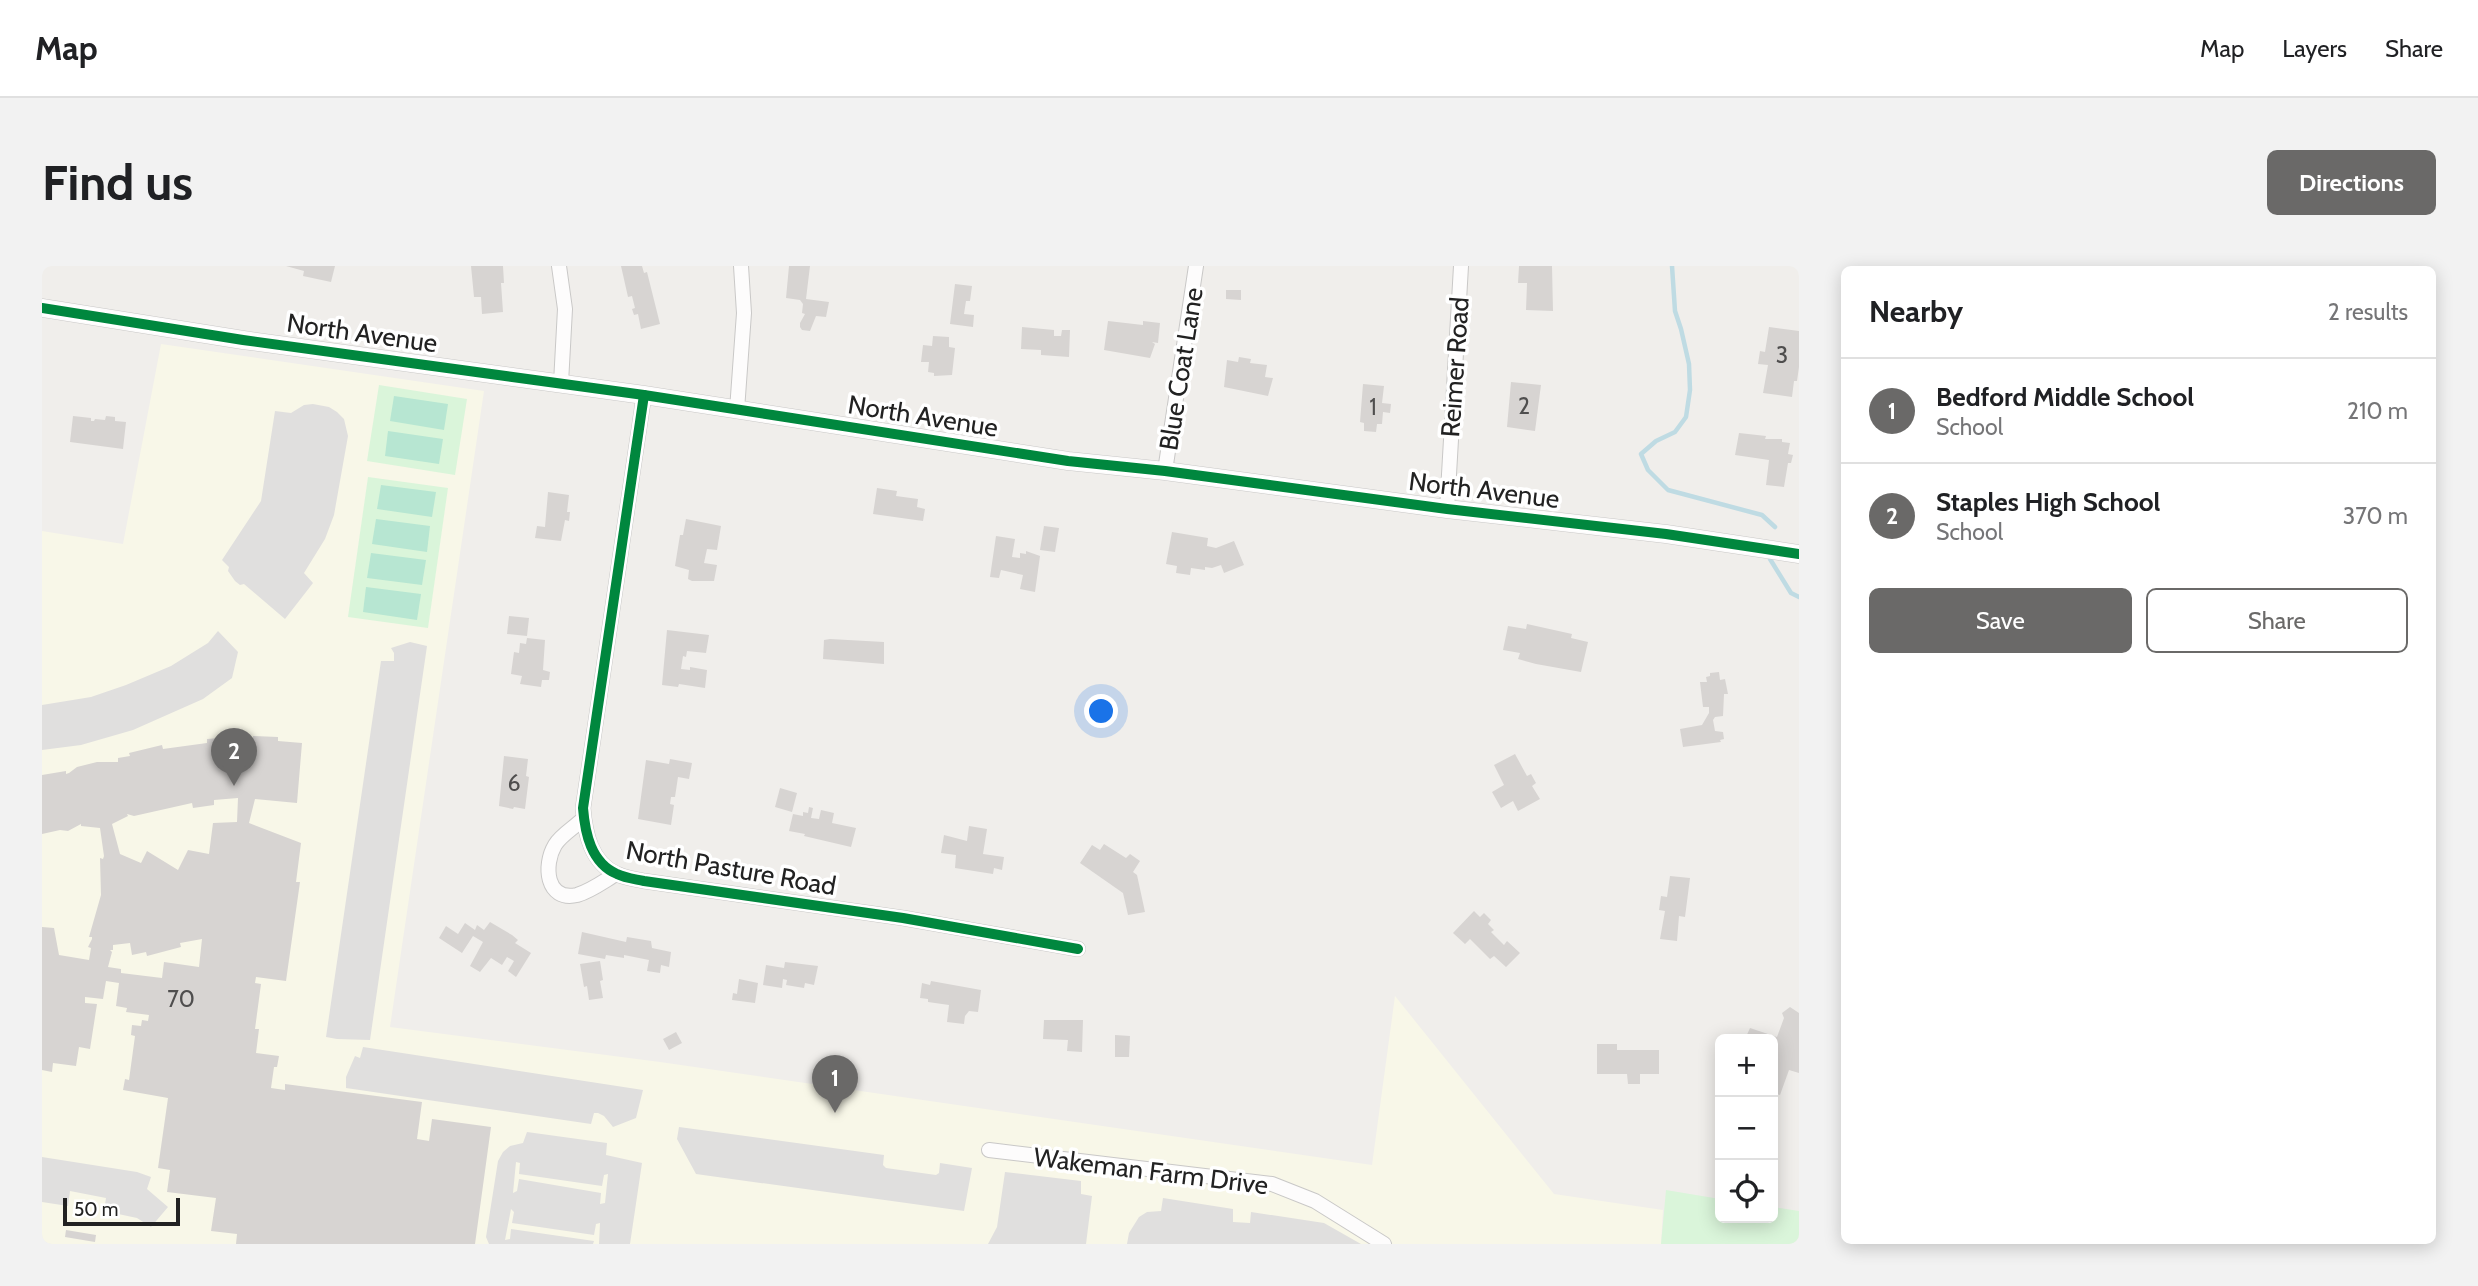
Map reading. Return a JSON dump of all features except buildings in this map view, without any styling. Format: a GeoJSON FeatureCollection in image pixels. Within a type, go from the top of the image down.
{"type":"FeatureCollection","features":[{"type":"Feature","properties":{"kind":"street"},"geometry":{"type":"LineString","coordinates":[[559,266],[565,309],[561,383]]}},
{"type":"Feature","properties":{"kind":"street"},"geometry":{"type":"LineString","coordinates":[[737,410],[744,313],[741,266]]}},
{"type":"Feature","properties":{"kind":"street","name":"Blue Coat Lane"},"geometry":{"type":"LineString","coordinates":[[1165,471],[1196,266]]}},
{"type":"Feature","properties":{"kind":"street","name":"Reimer Road"},"geometry":{"type":"LineString","coordinates":[[1447,509],[1461,266]]}},
{"type":"Feature","properties":{"kind":"street","name":"North Avenue"},"geometry":{"type":"LineString","coordinates":[[42,308],[243,340],[644,395],[1068,461],[1667,534],[1799,554]]}},
{"type":"Feature","properties":{"kind":"street","name":"North Pasture Road"},"geometry":{"type":"LineString","coordinates":[[644,395],[584,794],[585,834],[603,865],[616,874],[644,881],[903,918],[1078,949]]}},
{"type":"Feature","properties":{"kind":"street","name":"North Pasture Road"},"geometry":{"type":"LineString","coordinates":[[583,819],[555,845],[549,863],[548,879],[552,888],[561,894],[576,895],[616,874]]}},
{"type":"Feature","properties":{"kind":"street","name":"Wakeman Farm Drive"},"geometry":{"type":"LineString","coordinates":[[989,1150],[1272,1184],[1315,1201],[1384,1244]]}},
{"type":"Feature","properties":{"kind":"shaded area"},"geometry":{"type":"Polygon","coordinates":[[[161,344],[484,391],[390,1027],[660,1062],[1372,1165],[1395,996],[1554,1194],[1663,1210],[1661,1244],[42,1244],[42,531],[123,544],[161,344]]]}},
{"type":"Feature","properties":{"kind":"shaded area"},"geometry":{"type":"Polygon","coordinates":[[[304,405],[329,407],[337,412],[344,419],[348,436],[334,515],[325,539],[304,573],[313,583],[285,619],[244,584],[240,585],[235,581],[228,571],[229,567],[222,560],[261,501],[275,411],[291,413],[304,405]]]}},
{"type":"Feature","properties":{"kind":"shaded area"},"geometry":{"type":"Polygon","coordinates":[[[218,631],[238,652],[232,678],[203,699],[133,730],[81,745],[42,750],[42,705],[91,697],[126,685],[171,666],[208,643],[218,631]]]}},
{"type":"Feature","properties":{"kind":"shaded area"},"geometry":{"type":"Polygon","coordinates":[[[410,642],[427,646],[370,1040],[326,1037],[381,661],[394,661],[391,648],[410,642]]]}},
{"type":"Feature","properties":{"kind":"shaded area"},"geometry":{"type":"Polygon","coordinates":[[[363,1047],[643,1090],[636,1118],[613,1127],[598,1113],[594,1113],[591,1124],[346,1088],[346,1077],[355,1056],[360,1058],[363,1047]]]}},
{"type":"Feature","properties":{"kind":"shaded area"},"geometry":{"type":"Polygon","coordinates":[[[679,1127],[884,1155],[883,1165],[886,1168],[936,1175],[939,1173],[940,1163],[972,1168],[964,1211],[696,1174],[677,1139],[679,1127]]]}},
{"type":"Feature","properties":{"kind":"shaded area"},"geometry":{"type":"Polygon","coordinates":[[[527,1132],[607,1143],[606,1155],[642,1163],[630,1244],[599,1244],[600,1223],[596,1224],[594,1235],[512,1223],[514,1212],[511,1209],[505,1240],[510,1239],[511,1229],[594,1241],[593,1244],[489,1244],[486,1237],[498,1161],[510,1146],[523,1143],[527,1132]],[[516,1162],[513,1193],[517,1191],[519,1179],[601,1193],[600,1204],[605,1203],[608,1174],[604,1175],[602,1186],[519,1174],[520,1163],[516,1162]]]}},
{"type":"Feature","properties":{"kind":"shaded area"},"geometry":{"type":"Polygon","coordinates":[[[42,1157],[137,1172],[151,1177],[147,1189],[168,1207],[151,1227],[137,1218],[104,1211],[106,1198],[70,1191],[68,1206],[42,1202],[42,1157]]]}},
{"type":"Feature","properties":{"kind":"shaded area"},"geometry":{"type":"Polygon","coordinates":[[[1005,1172],[1081,1181],[1081,1194],[1092,1196],[1086,1244],[988,1244],[997,1227],[1005,1172]]]}},
{"type":"Feature","properties":{"kind":"shaded area"},"geometry":{"type":"Polygon","coordinates":[[[1163,1198],[1233,1209],[1233,1222],[1250,1223],[1251,1212],[1324,1223],[1361,1244],[1127,1244],[1129,1233],[1139,1217],[1147,1212],[1161,1211],[1163,1198]]]}},
{"type":"Feature","properties":{"kind":"green space"},"geometry":{"type":"Polygon","coordinates":[[[379,385],[467,399],[455,475],[367,461],[379,385]]]}},
{"type":"Feature","properties":{"kind":"green space"},"geometry":{"type":"Polygon","coordinates":[[[394,396],[448,404],[444,430],[390,421],[394,396]]]}},
{"type":"Feature","properties":{"kind":"green space"},"geometry":{"type":"Polygon","coordinates":[[[388,431],[443,439],[439,464],[385,456],[388,431]]]}},
{"type":"Feature","properties":{"kind":"green space"},"geometry":{"type":"Polygon","coordinates":[[[368,477],[448,488],[428,628],[348,617],[368,477]]]}},
{"type":"Feature","properties":{"kind":"green space"},"geometry":{"type":"Polygon","coordinates":[[[381,485],[436,492],[432,517],[377,509],[381,485]]]}},
{"type":"Feature","properties":{"kind":"green space"},"geometry":{"type":"Polygon","coordinates":[[[376,519],[430,526],[427,552],[372,544],[376,519]]]}},
{"type":"Feature","properties":{"kind":"green space"},"geometry":{"type":"Polygon","coordinates":[[[371,553],[426,560],[422,585],[367,578],[371,553]]]}},
{"type":"Feature","properties":{"kind":"green space"},"geometry":{"type":"Polygon","coordinates":[[[366,587],[421,594],[417,620],[363,612],[366,587]]]}},
{"type":"Feature","properties":{"kind":"green space"},"geometry":{"type":"Polygon","coordinates":[[[1666,1190],[1715,1198],[1715,1223],[1778,1223],[1778,1208],[1799,1211],[1799,1244],[1661,1244],[1666,1190]]]}},
{"type":"Feature","properties":{"kind":"waterway"},"geometry":{"type":"LineString","coordinates":[[1672,266],[1675,311],[1689,364],[1690,390],[1686,417],[1675,432],[1656,441],[1641,454],[1648,470],[1668,490],[1762,515],[1775,527]]}},
{"type":"Feature","properties":{"kind":"waterway"},"geometry":{"type":"LineString","coordinates":[[1770,559],[1791,593],[1799,597]]}},
{"type":"Feature","properties":{"kind":"cycle path"},"geometry":{"type":"LineString","coordinates":[[42,308],[243,340],[644,395],[1068,461],[1666,534],[1799,554]]}},
{"type":"Feature","properties":{"kind":"cycle path"},"geometry":{"type":"LineString","coordinates":[[644,395],[583,808],[588,837],[601,863],[620,875],[644,881],[903,918],[1078,949]]}},
{"type":"Feature","properties":{"kind":"place","name":"Staples High School"},"geometry":{"type":"Point","coordinates":[234,786]}},
{"type":"Feature","properties":{"kind":"place","name":"Bedford Middle School"},"geometry":{"type":"Point","coordinates":[835,1113]}}]}
